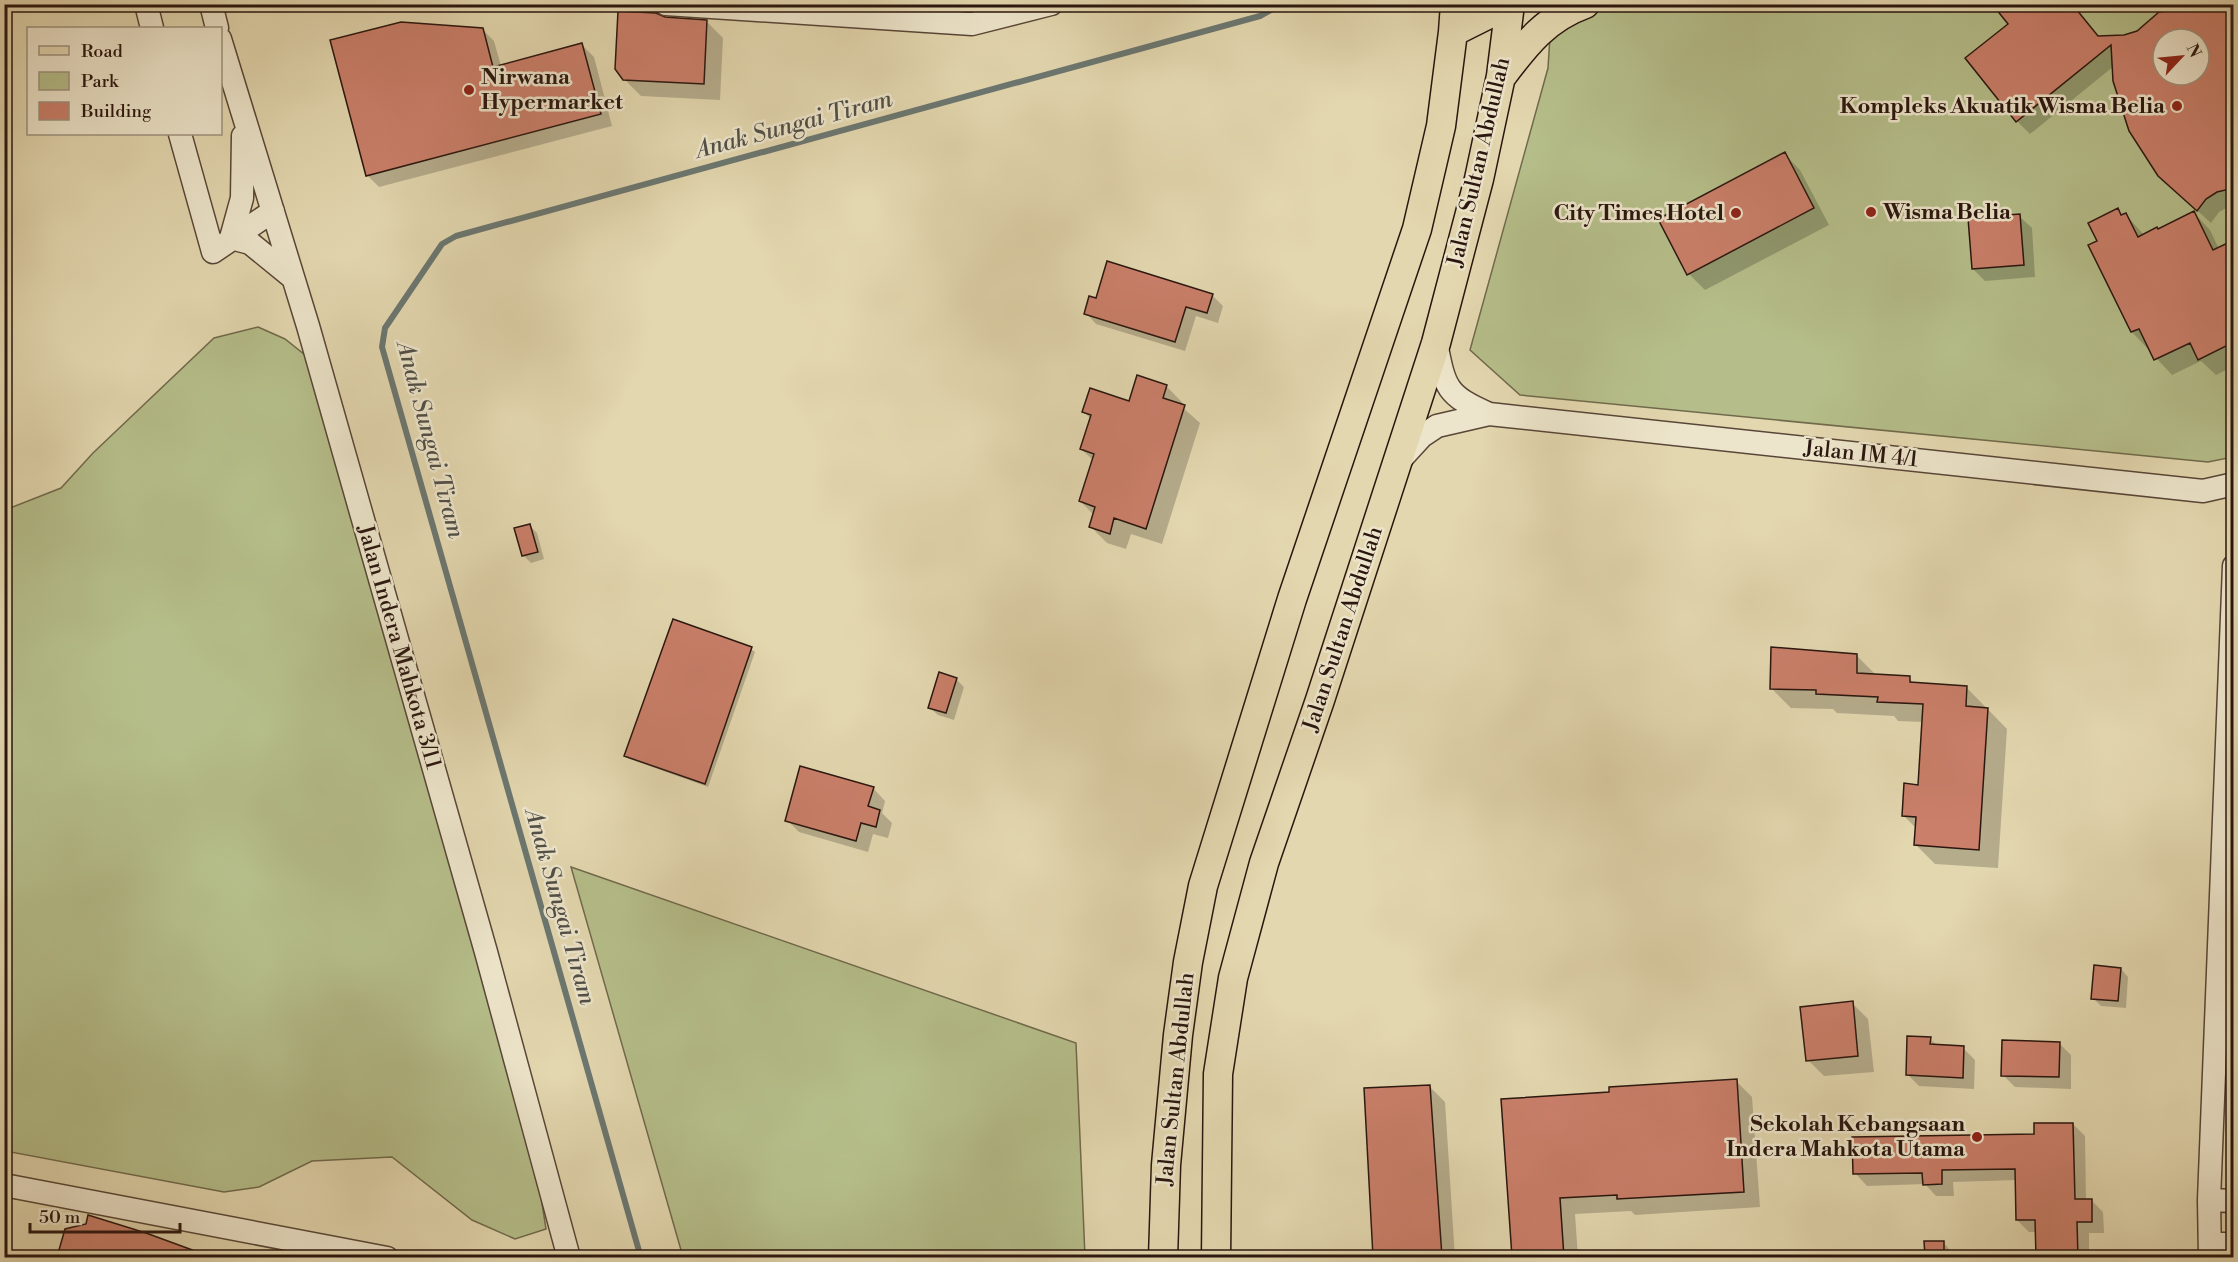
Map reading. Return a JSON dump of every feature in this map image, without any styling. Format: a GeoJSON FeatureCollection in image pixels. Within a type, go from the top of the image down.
{"type":"FeatureCollection","features":[{"type":"Feature","properties":{"kind":"main road"},"geometry":{"type":"LineString","coordinates":[[1454,18],[1510,4]]}},
{"type":"Feature","properties":{"kind":"main road","name":"Jalan Sultan Abdullah"},"geometry":{"type":"LineString","coordinates":[[1216,1257],[1218,1074],[1233,978],[1264,863],[1436,343],[1479,179],[1501,76],[1510,4]]}},
{"type":"Feature","properties":{"kind":"main road"},"geometry":{"type":"LineString","coordinates":[[1501,76],[1533,35],[1568,10],[1585,4]]}},
{"type":"Feature","properties":{"kind":"main road","name":"Jalan Sultan Abdullah"},"geometry":{"type":"LineString","coordinates":[[1163,1257],[1166,1165],[1178,1035],[1188,962],[1203,886],[1292,599],[1417,230],[1441,126],[1454,18]]}},
{"type":"Feature","properties":{"kind":"street"},"geometry":{"type":"LineString","coordinates":[[146,4],[152,27]]}},
{"type":"Feature","properties":{"kind":"street"},"geometry":{"type":"LineString","coordinates":[[210,4],[218,27]]}},
{"type":"Feature","properties":{"kind":"street"},"geometry":{"type":"LineString","coordinates":[[666,4],[972,24],[1051,4]]}},
{"type":"Feature","properties":{"kind":"street","name":"Jalan Indera Mahkota 3/11"},"geometry":{"type":"LineString","coordinates":[[222,46],[294,279],[486,952],[569,1257]]}},
{"type":"Feature","properties":{"kind":"street"},"geometry":{"type":"LineString","coordinates":[[231,238],[242,198],[244,119]]}},
{"type":"Feature","properties":{"kind":"street"},"geometry":{"type":"LineString","coordinates":[[180,135],[213,252],[273,211]]}},
{"type":"Feature","properties":{"kind":"street"},"geometry":{"type":"LineString","coordinates":[[231,238],[250,243],[294,279]]}},
{"type":"Feature","properties":{"kind":"street","name":"Jalan IM 4/1"},"geometry":{"type":"LineString","coordinates":[[1436,343],[1441,369],[1453,395],[1461,402],[1489,414],[2203,491],[2234,484]]}},
{"type":"Feature","properties":{"kind":"street","name":"Jalan IM 4/1"},"geometry":{"type":"LineString","coordinates":[[1398,462],[1422,436],[1437,426],[1489,414]]}},
{"type":"Feature","properties":{"kind":"street"},"geometry":{"type":"LineString","coordinates":[[2234,566],[2209,1200],[2210,1251],[2234,1244]]}},
{"type":"Feature","properties":{"kind":"street"},"geometry":{"type":"LineString","coordinates":[[4,1185],[377,1257]]}},
{"type":"Feature","properties":{"kind":"street"},"geometry":{"type":"LineString","coordinates":[[2209,1200],[2234,1201]]}},
{"type":"Feature","properties":{"kind":"green space","name":"Wisma Belia"},"geometry":{"type":"Polygon","coordinates":[[[1552,5],[2233,5],[2233,457],[2208,462],[1520,395],[1470,350],[1548,68],[1552,5]]]}},
{"type":"Feature","properties":{"kind":"green space"},"geometry":{"type":"Polygon","coordinates":[[[258,327],[285,339],[320,367],[527,1108],[546,1229],[515,1239],[472,1220],[392,1157],[312,1161],[259,1187],[224,1192],[5,1151],[5,510],[61,488],[93,453],[214,338],[258,327]]]}},
{"type":"Feature","properties":{"kind":"green space"},"geometry":{"type":"Polygon","coordinates":[[[571,867],[1076,1043],[1085,1257],[683,1257],[571,867]]]}},
{"type":"Feature","properties":{"kind":"building","name":"Kompleks Akuatik Wisma Belia"},"geometry":{"type":"Polygon","coordinates":[[[1992,4],[2072,4],[2098,36],[2124,35],[2137,31],[2159,12],[2182,9],[2189,4],[2234,4],[2234,188],[2217,192],[2206,199],[2197,211],[2158,176],[2129,131],[2113,81],[2111,45],[2016,122],[1965,58],[2008,24],[1992,4]]]}},
{"type":"Feature","properties":{"kind":"building"},"geometry":{"type":"Polygon","coordinates":[[[618,11],[656,13],[665,17],[707,20],[704,84],[623,80],[615,69],[618,11]]]}},
{"type":"Feature","properties":{"kind":"building","name":"Nirwana Hypermarket"},"geometry":{"type":"Polygon","coordinates":[[[401,22],[483,28],[493,67],[582,43],[601,114],[366,176],[330,40],[401,22]]]}},
{"type":"Feature","properties":{"kind":"building","name":"City Times Hotel"},"geometry":{"type":"Polygon","coordinates":[[[1785,152],[1814,208],[1687,275],[1658,219],[1785,152]]]}},
{"type":"Feature","properties":{"kind":"building"},"geometry":{"type":"Polygon","coordinates":[[[2118,208],[2121,215],[2126,213],[2138,237],[2194,211],[2213,250],[2234,240],[2234,342],[2198,360],[2190,343],[2154,360],[2139,329],[2131,332],[2088,245],[2097,241],[2088,223],[2118,208]]]}},
{"type":"Feature","properties":{"kind":"building"},"geometry":{"type":"Polygon","coordinates":[[[2020,214],[2024,265],[1972,269],[1968,218],[2020,214]]]}},
{"type":"Feature","properties":{"kind":"building"},"geometry":{"type":"Polygon","coordinates":[[[1107,261],[1213,294],[1207,313],[1186,307],[1175,342],[1084,314],[1089,296],[1096,298],[1107,261]]]}},
{"type":"Feature","properties":{"kind":"building"},"geometry":{"type":"Polygon","coordinates":[[[1137,375],[1167,385],[1163,398],[1185,405],[1146,529],[1114,518],[1110,534],[1089,527],[1095,507],[1079,501],[1094,454],[1080,449],[1091,415],[1082,412],[1090,388],[1129,401],[1137,375]]]}},
{"type":"Feature","properties":{"kind":"building"},"geometry":{"type":"Polygon","coordinates":[[[530,524],[538,552],[522,556],[514,528],[530,524]]]}},
{"type":"Feature","properties":{"kind":"building"},"geometry":{"type":"Polygon","coordinates":[[[673,619],[752,647],[705,784],[624,756],[673,619]]]}},
{"type":"Feature","properties":{"kind":"building"},"geometry":{"type":"Polygon","coordinates":[[[1771,647],[1857,654],[1857,673],[1910,676],[1910,682],[1967,686],[1966,706],[1988,708],[1979,850],[1914,845],[1916,817],[1902,816],[1904,783],[1918,785],[1923,704],[1877,702],[1878,697],[1816,694],[1816,690],[1770,689],[1771,647]]]}},
{"type":"Feature","properties":{"kind":"building"},"geometry":{"type":"Polygon","coordinates":[[[939,672],[957,678],[946,713],[928,708],[939,672]]]}},
{"type":"Feature","properties":{"kind":"building"},"geometry":{"type":"Polygon","coordinates":[[[800,766],[874,787],[868,806],[880,810],[876,827],[861,823],[856,841],[785,821],[800,766]]]}},
{"type":"Feature","properties":{"kind":"building"},"geometry":{"type":"Polygon","coordinates":[[[2094,965],[2121,968],[2118,1001],[2091,999],[2094,965]]]}},
{"type":"Feature","properties":{"kind":"building"},"geometry":{"type":"Polygon","coordinates":[[[1853,1001],[1858,1056],[1806,1061],[1800,1007],[1853,1001]]]}},
{"type":"Feature","properties":{"kind":"building"},"geometry":{"type":"Polygon","coordinates":[[[1907,1036],[1931,1037],[1930,1044],[1964,1046],[1963,1078],[1906,1075],[1907,1036]]]}},
{"type":"Feature","properties":{"kind":"building"},"geometry":{"type":"Polygon","coordinates":[[[2002,1040],[2060,1042],[2059,1077],[2001,1076],[2002,1040]]]}},
{"type":"Feature","properties":{"kind":"building"},"geometry":{"type":"Polygon","coordinates":[[[1737,1079],[1744,1192],[1617,1199],[1617,1195],[1560,1198],[1564,1257],[1512,1257],[1501,1099],[1609,1092],[1609,1087],[1737,1079]]]}},
{"type":"Feature","properties":{"kind":"building"},"geometry":{"type":"Polygon","coordinates":[[[1430,1085],[1442,1257],[1373,1257],[1364,1088],[1430,1085]]]}},
{"type":"Feature","properties":{"kind":"building"},"geometry":{"type":"Polygon","coordinates":[[[2034,1123],[2073,1123],[2075,1199],[2092,1199],[2092,1222],[2077,1222],[2078,1257],[2036,1257],[2035,1220],[2016,1220],[2015,1169],[1942,1170],[1942,1184],[1923,1185],[1922,1173],[1853,1174],[1852,1137],[2034,1134],[2034,1123]]]}},
{"type":"Feature","properties":{"kind":"building"},"geometry":{"type":"Polygon","coordinates":[[[88,1215],[206,1255],[205,1257],[57,1257],[65,1229],[86,1224],[88,1215]]]}},
{"type":"Feature","properties":{"kind":"building"},"geometry":{"type":"Polygon","coordinates":[[[1924,1241],[1944,1241],[1944,1257],[1925,1257],[1924,1241]]]}},
{"type":"Feature","properties":{"kind":"waterway","name":"Anak Sungai Tiram"},"geometry":{"type":"LineString","coordinates":[[641,1258],[382,347],[385,328],[442,244],[456,236],[1260,16],[1282,4]]}},
{"type":"Feature","properties":{"kind":"place","name":"Nirwana Hypermarket"},"geometry":{"type":"Point","coordinates":[469,90]}},
{"type":"Feature","properties":{"kind":"place","name":"Kompleks Akuatik Wisma Belia"},"geometry":{"type":"Point","coordinates":[2177,106]}},
{"type":"Feature","properties":{"kind":"place","name":"Wisma Belia"},"geometry":{"type":"Point","coordinates":[1871,212]}},
{"type":"Feature","properties":{"kind":"place","name":"City Times Hotel"},"geometry":{"type":"Point","coordinates":[1736,213]}},
{"type":"Feature","properties":{"kind":"place","name":"Sekolah Kebangsaan Indera Mahkota Utama"},"geometry":{"type":"Point","coordinates":[1977,1137]}}]}
